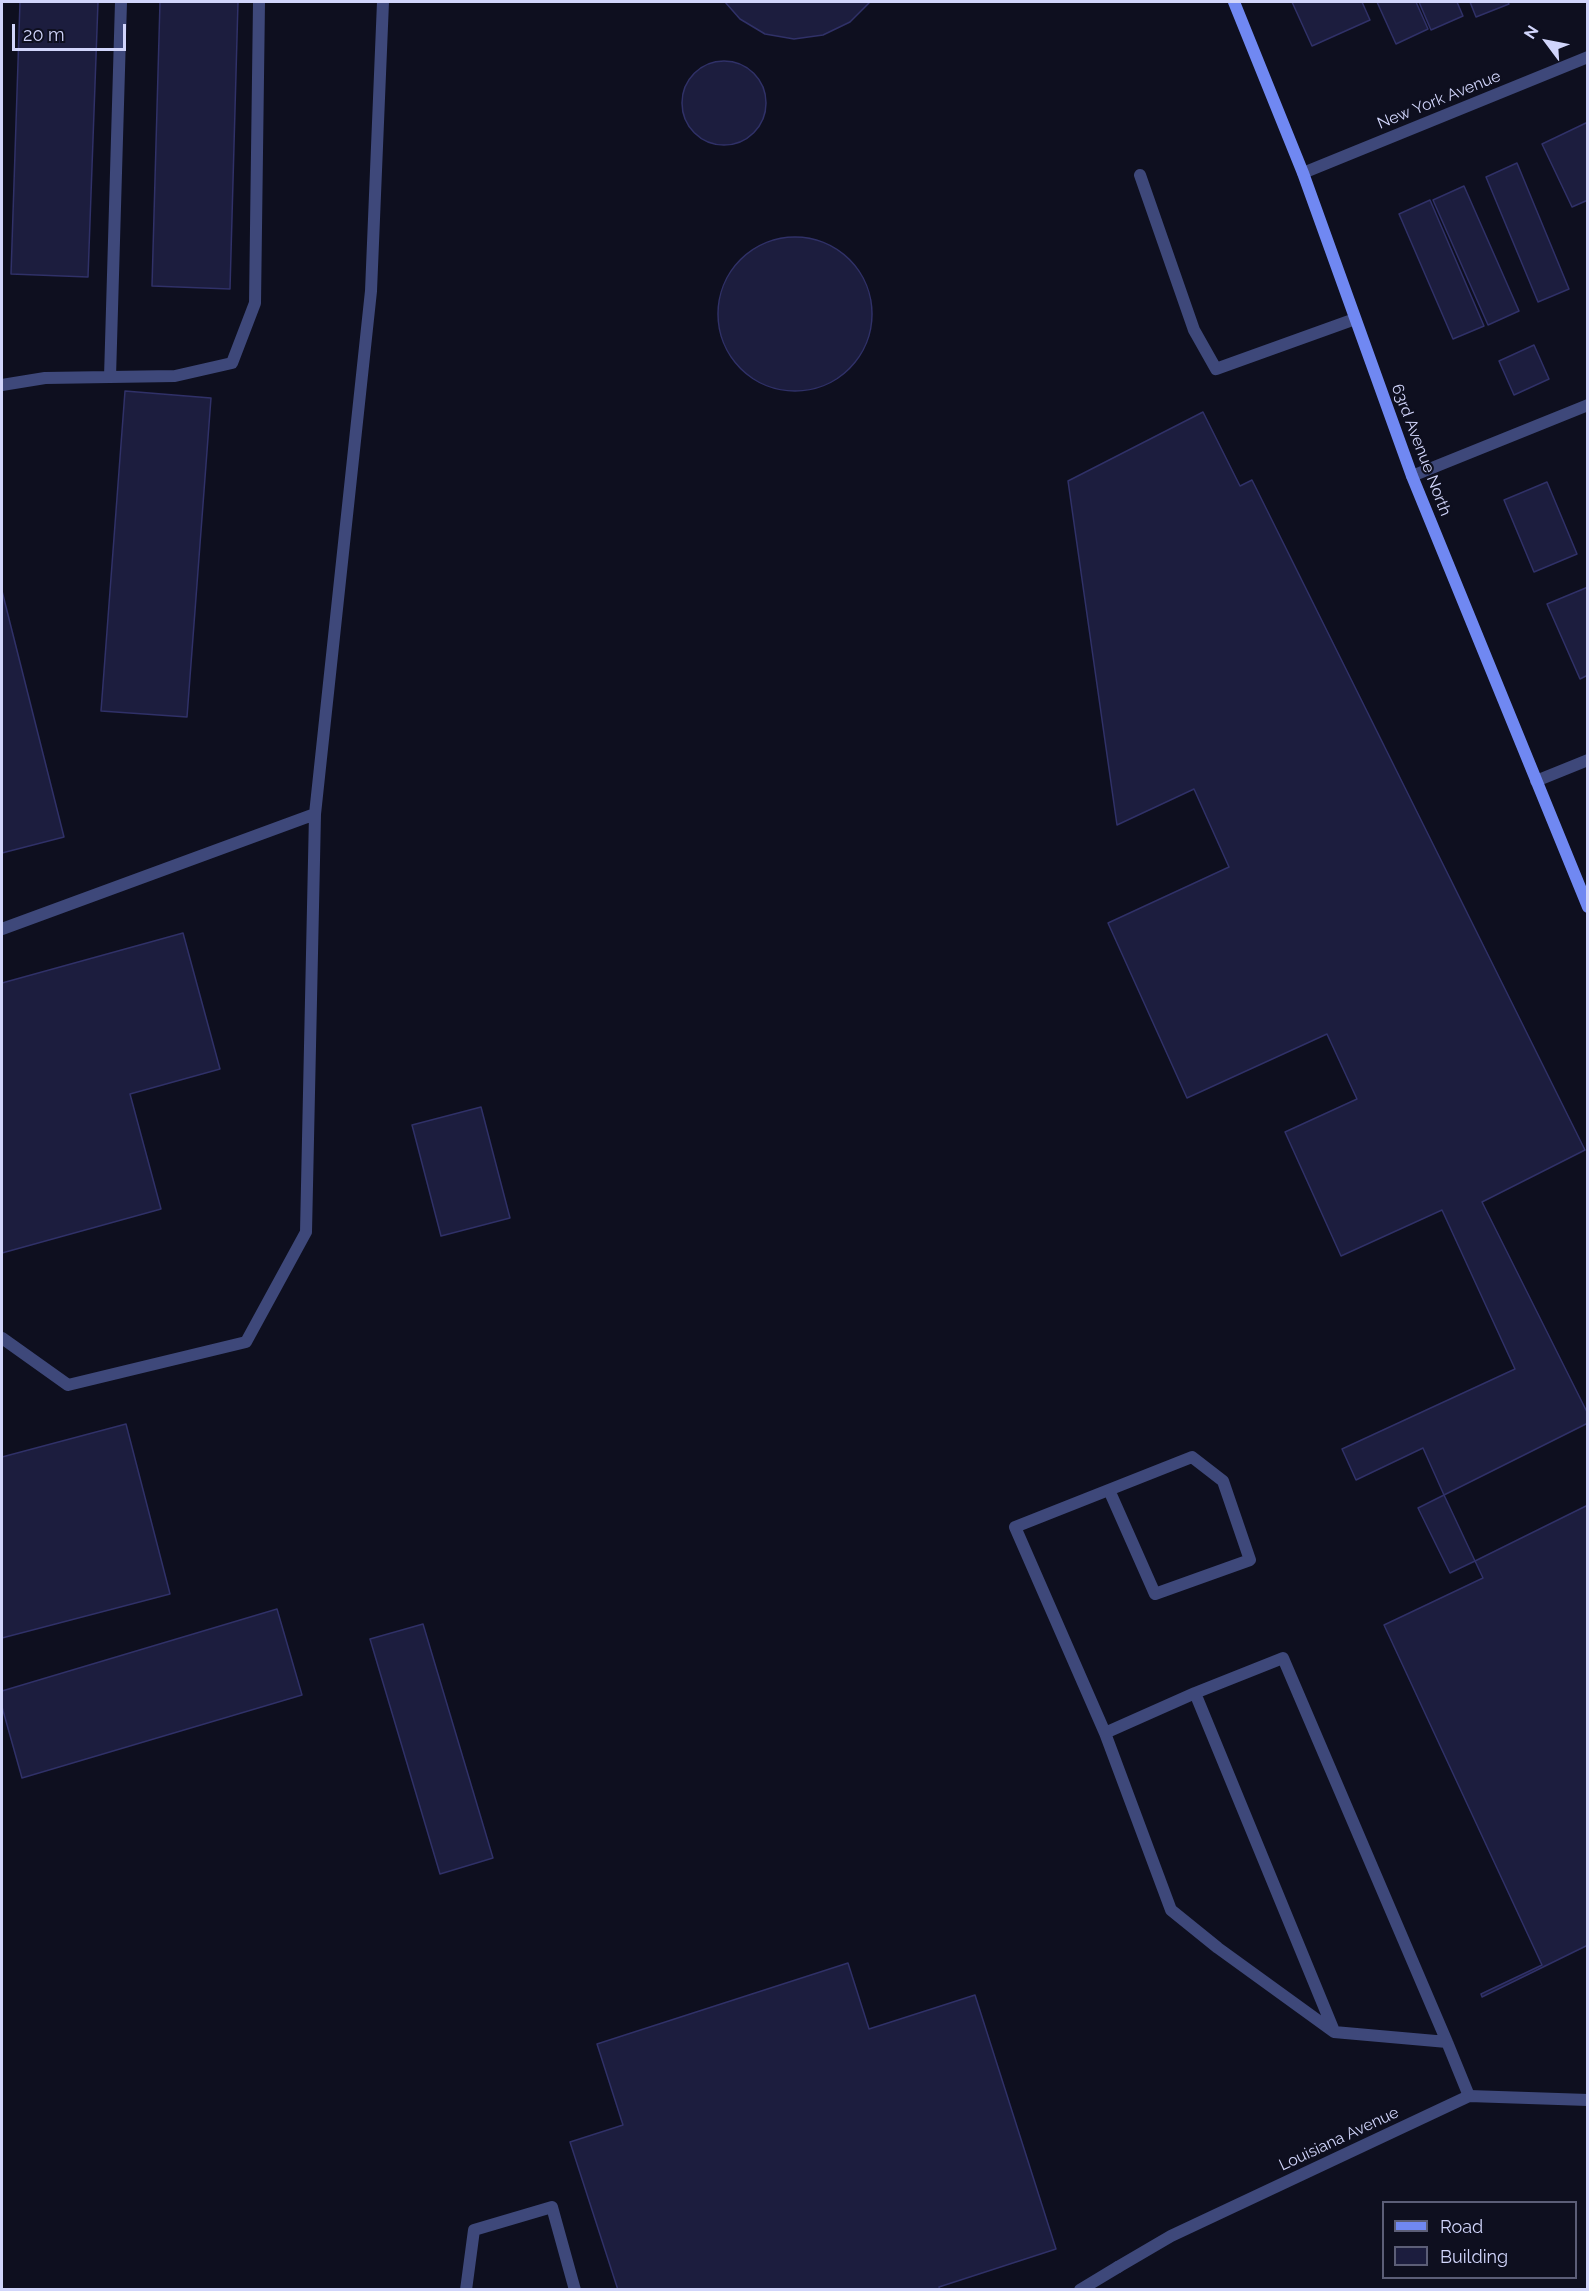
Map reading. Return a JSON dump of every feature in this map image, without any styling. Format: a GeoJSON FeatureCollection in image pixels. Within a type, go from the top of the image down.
{"type":"FeatureCollection","features":[{"type":"Feature","properties":{"kind":"street"},"geometry":{"type":"LineString","coordinates":[[110,377],[121,2]]}},
{"type":"Feature","properties":{"kind":"street"},"geometry":{"type":"LineString","coordinates":[[2,385],[45,378],[175,376],[232,363],[255,303],[259,2]]}},
{"type":"Feature","properties":{"kind":"street"},"geometry":{"type":"LineString","coordinates":[[2,1338],[68,1385],[246,1342],[306,1232],[315,814],[371,291],[384,2]]}},
{"type":"Feature","properties":{"kind":"street","name":"63rd Avenue North"},"geometry":{"type":"LineString","coordinates":[[1234,2],[1303,173],[1412,476],[1587,907]]}},
{"type":"Feature","properties":{"kind":"street","name":"New York Avenue"},"geometry":{"type":"LineString","coordinates":[[1303,173],[1587,57]]}},
{"type":"Feature","properties":{"kind":"street"},"geometry":{"type":"LineString","coordinates":[[1140,175],[1194,330],[1216,369],[1355,319]]}},
{"type":"Feature","properties":{"kind":"street"},"geometry":{"type":"LineString","coordinates":[[1412,476],[1587,405]]}},
{"type":"Feature","properties":{"kind":"street"},"geometry":{"type":"LineString","coordinates":[[1536,781],[1587,760]]}},
{"type":"Feature","properties":{"kind":"street"},"geometry":{"type":"LineString","coordinates":[[2,929],[315,814]]}},
{"type":"Feature","properties":{"kind":"street"},"geometry":{"type":"LineString","coordinates":[[1109,1490],[1155,1594],[1250,1560],[1223,1481],[1192,1457],[1015,1527],[1105,1732],[1171,1910],[1218,1948],[1334,2032],[1447,2042]]}},
{"type":"Feature","properties":{"kind":"street"},"geometry":{"type":"LineString","coordinates":[[1105,1732],[1283,1658],[1468,2096]]}},
{"type":"Feature","properties":{"kind":"street"},"geometry":{"type":"LineString","coordinates":[[1195,1693],[1334,2032]]}},
{"type":"Feature","properties":{"kind":"street","name":"Louisiana Avenue"},"geometry":{"type":"LineString","coordinates":[[1080,2289],[1171,2236],[1468,2096],[1587,2100]]}},
{"type":"Feature","properties":{"kind":"street"},"geometry":{"type":"LineString","coordinates":[[466,2289],[474,2230],[552,2207],[575,2289]]}},
{"type":"Feature","properties":{"kind":"building"},"geometry":{"type":"Polygon","coordinates":[[[20,2],[98,2],[88,277],[11,274],[20,2]]]}},
{"type":"Feature","properties":{"kind":"building"},"geometry":{"type":"Polygon","coordinates":[[[160,2],[238,2],[230,289],[152,286],[160,2]]]}},
{"type":"Feature","properties":{"kind":"building"},"geometry":{"type":"Polygon","coordinates":[[[725,2],[870,2],[850,22],[823,35],[794,39],[765,34],[740,19],[725,2]]]}},
{"type":"Feature","properties":{"kind":"building"},"geometry":{"type":"Polygon","coordinates":[[[1292,2],[1362,2],[1370,20],[1312,46],[1292,2]]]}},
{"type":"Feature","properties":{"kind":"building"},"geometry":{"type":"Polygon","coordinates":[[[1377,2],[1416,2],[1428,29],[1396,44],[1377,2]]]}},
{"type":"Feature","properties":{"kind":"building"},"geometry":{"type":"Polygon","coordinates":[[[1419,2],[1457,2],[1463,16],[1431,30],[1419,2]]]}},
{"type":"Feature","properties":{"kind":"building"},"geometry":{"type":"Polygon","coordinates":[[[1470,2],[1508,2],[1509,4],[1476,17],[1470,2]]]}},
{"type":"Feature","properties":{"kind":"building"},"geometry":{"type":"Polygon","coordinates":[[[724,61],[740,64],[754,73],[763,87],[766,103],[763,119],[754,133],[740,142],[724,145],[708,142],[694,133],[685,119],[682,103],[685,87],[694,73],[708,64],[724,61]]]}},
{"type":"Feature","properties":{"kind":"building"},"geometry":{"type":"Polygon","coordinates":[[[1588,122],[1588,200],[1572,207],[1542,144],[1588,122]]]}},
{"type":"Feature","properties":{"kind":"building"},"geometry":{"type":"Polygon","coordinates":[[[1517,163],[1569,289],[1538,302],[1486,177],[1517,163]]]}},
{"type":"Feature","properties":{"kind":"building"},"geometry":{"type":"Polygon","coordinates":[[[1464,186],[1519,311],[1488,325],[1433,200],[1464,186]]]}},
{"type":"Feature","properties":{"kind":"building"},"geometry":{"type":"Polygon","coordinates":[[[1430,200],[1484,326],[1453,339],[1399,214],[1430,200]]]}},
{"type":"Feature","properties":{"kind":"building"},"geometry":{"type":"Polygon","coordinates":[[[795,237],[824,243],[838,250],[849,260],[859,271],[866,285],[872,314],[866,343],[859,357],[849,368],[838,378],[824,385],[795,391],[766,385],[752,378],[741,368],[731,357],[724,343],[718,314],[724,285],[731,271],[741,260],[752,250],[766,243],[795,237]]]}},
{"type":"Feature","properties":{"kind":"building"},"geometry":{"type":"Polygon","coordinates":[[[1534,345],[1549,379],[1514,395],[1499,361],[1534,345]]]}},
{"type":"Feature","properties":{"kind":"building"},"geometry":{"type":"Polygon","coordinates":[[[125,391],[211,398],[187,717],[101,711],[125,391]]]}},
{"type":"Feature","properties":{"kind":"building"},"geometry":{"type":"Polygon","coordinates":[[[1203,412],[1240,486],[1252,480],[1585,1150],[1482,1202],[1588,1414],[1588,1423],[1444,1495],[1423,1448],[1356,1480],[1342,1449],[1515,1369],[1442,1210],[1341,1256],[1285,1132],[1357,1099],[1327,1034],[1187,1098],[1108,923],[1229,867],[1194,789],[1117,825],[1068,481],[1203,412]]]}},
{"type":"Feature","properties":{"kind":"building"},"geometry":{"type":"Polygon","coordinates":[[[1547,482],[1577,554],[1534,572],[1504,500],[1547,482]]]}},
{"type":"Feature","properties":{"kind":"building"},"geometry":{"type":"Polygon","coordinates":[[[1588,587],[1588,675],[1580,679],[1547,604],[1588,587]]]}},
{"type":"Feature","properties":{"kind":"building"},"geometry":{"type":"Polygon","coordinates":[[[2,591],[64,837],[2,853],[2,591]]]}},
{"type":"Feature","properties":{"kind":"building"},"geometry":{"type":"Polygon","coordinates":[[[183,933],[220,1069],[130,1094],[161,1209],[2,1253],[2,983],[183,933]]]}},
{"type":"Feature","properties":{"kind":"building"},"geometry":{"type":"Polygon","coordinates":[[[481,1107],[510,1218],[441,1236],[412,1125],[481,1107]]]}},
{"type":"Feature","properties":{"kind":"building"},"geometry":{"type":"Polygon","coordinates":[[[126,1424],[170,1594],[2,1638],[2,1457],[126,1424]]]}},
{"type":"Feature","properties":{"kind":"building"},"geometry":{"type":"Polygon","coordinates":[[[1444,1495],[1475,1561],[1450,1573],[1418,1508],[1444,1495]]]}},
{"type":"Feature","properties":{"kind":"building"},"geometry":{"type":"Polygon","coordinates":[[[1588,1505],[1588,1945],[1482,1997],[1481,1994],[1542,1965],[1384,1625],[1483,1578],[1475,1561],[1588,1505]]]}},
{"type":"Feature","properties":{"kind":"building"},"geometry":{"type":"Polygon","coordinates":[[[277,1609],[302,1695],[22,1778],[2,1707],[2,1691],[277,1609]]]}},
{"type":"Feature","properties":{"kind":"building"},"geometry":{"type":"Polygon","coordinates":[[[423,1624],[493,1858],[440,1874],[370,1639],[423,1624]]]}},
{"type":"Feature","properties":{"kind":"building"},"geometry":{"type":"Polygon","coordinates":[[[848,1963],[869,2029],[975,1995],[1056,2249],[939,2287],[940,2290],[618,2290],[570,2142],[623,2125],[597,2044],[848,1963]]]}}]}
